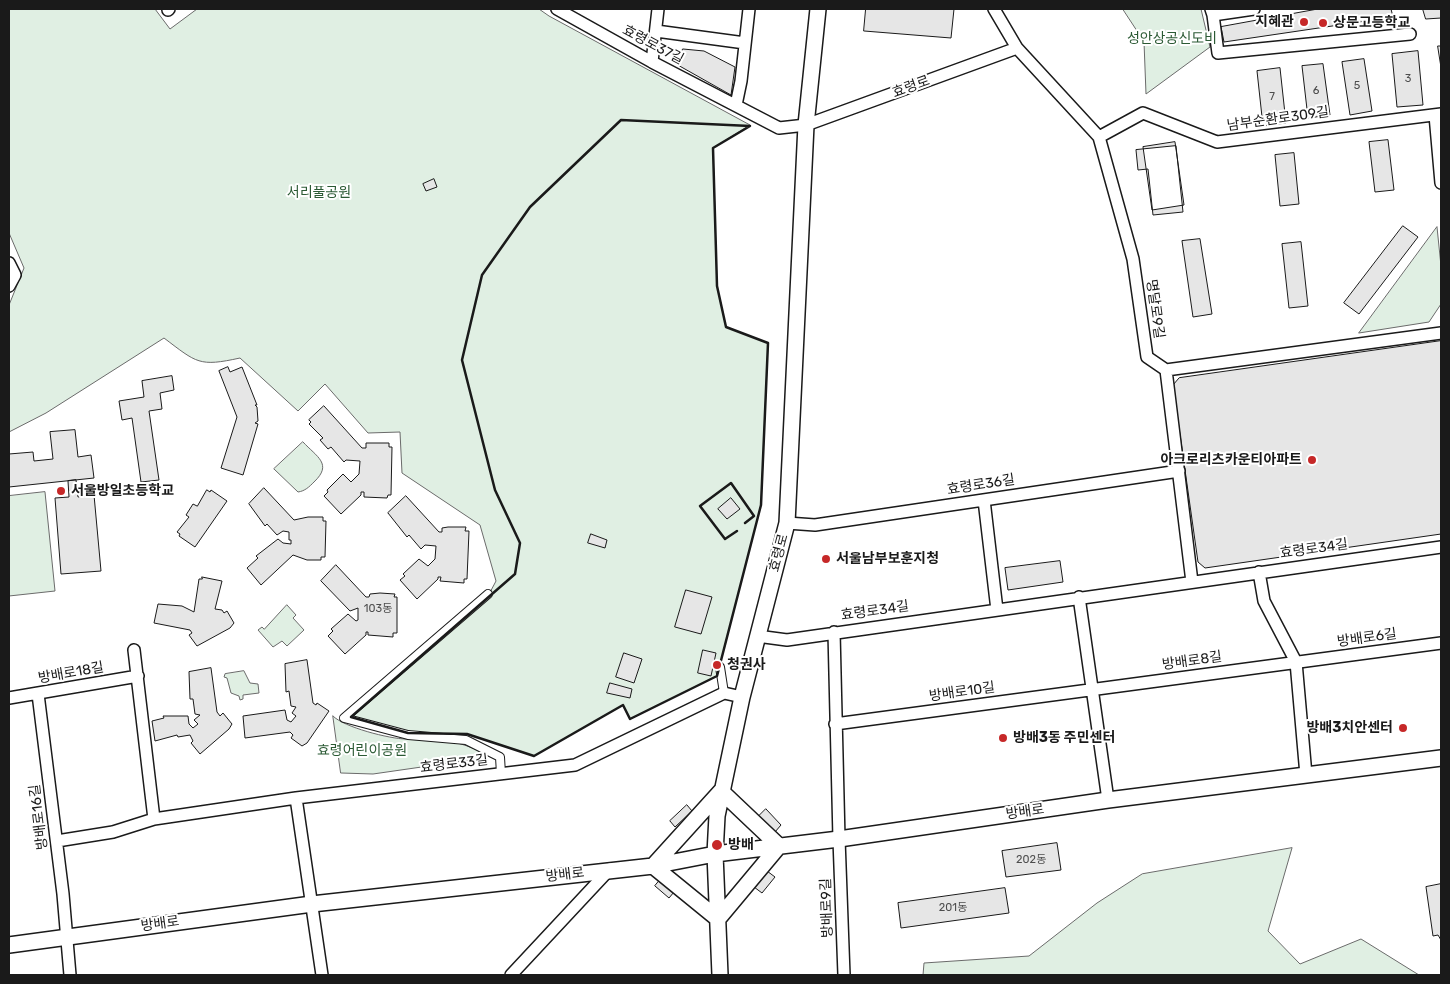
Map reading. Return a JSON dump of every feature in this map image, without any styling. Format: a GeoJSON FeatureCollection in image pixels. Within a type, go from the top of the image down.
{"type":"FeatureCollection","features":[{"type":"Feature","properties":{"kind":"main road","name":"효령로"},"geometry":{"type":"LineString","coordinates":[[720,975],[715,854],[716,816],[757,636],[787,523],[806,125],[818,9]]}},
{"type":"Feature","properties":{"kind":"main road","name":"방배로"},"geometry":{"type":"LineString","coordinates":[[9,945],[312,904],[610,869],[652,866],[715,854],[839,839],[1108,800],[1441,758]]}},
{"type":"Feature","properties":{"kind":"main road"},"geometry":{"type":"LineString","coordinates":[[721,791],[780,846],[718,919],[652,866],[721,791]]}},
{"type":"Feature","properties":{"kind":"street","name":"효령로37길"},"geometry":{"type":"LineString","coordinates":[[557,9],[652,62],[779,128],[806,125]]}},
{"type":"Feature","properties":{"kind":"street"},"geometry":{"type":"LineString","coordinates":[[652,62],[658,9]]}},
{"type":"Feature","properties":{"kind":"street"},"geometry":{"type":"LineString","coordinates":[[736,105],[742,82],[749,9]]}},
{"type":"Feature","properties":{"kind":"street","name":"명달로9길"},"geometry":{"type":"LineString","coordinates":[[994,9],[1017,48],[1100,137],[1133,259],[1147,357],[1166,370]]}},
{"type":"Feature","properties":{"kind":"street"},"geometry":{"type":"LineString","coordinates":[[1254,9],[1212,12],[1218,53],[1410,34]]}},
{"type":"Feature","properties":{"kind":"street"},"geometry":{"type":"LineString","coordinates":[[656,31],[745,43]]}},
{"type":"Feature","properties":{"kind":"street","name":"효령로"},"geometry":{"type":"LineString","coordinates":[[806,125],[1017,48]]}},
{"type":"Feature","properties":{"kind":"street","name":"남부순환로309길"},"geometry":{"type":"LineString","coordinates":[[1100,137],[1143,113],[1217,142],[1438,114]]}},
{"type":"Feature","properties":{"kind":"street"},"geometry":{"type":"LineString","coordinates":[[1438,114],[1441,183]]}},
{"type":"Feature","properties":{"kind":"street"},"geometry":{"type":"LineString","coordinates":[[9,263],[15,275],[9,286]]}},
{"type":"Feature","properties":{"kind":"street"},"geometry":{"type":"LineString","coordinates":[[1192,582],[1166,370],[1441,333]]}},
{"type":"Feature","properties":{"kind":"street","name":"효령로36길"},"geometry":{"type":"LineString","coordinates":[[787,523],[815,526],[1179,471]]}},
{"type":"Feature","properties":{"kind":"street"},"geometry":{"type":"LineString","coordinates":[[984,500],[997,610]]}},
{"type":"Feature","properties":{"kind":"street","name":"효령로34길"},"geometry":{"type":"LineString","coordinates":[[757,636],[787,640],[1441,546]]}},
{"type":"Feature","properties":{"kind":"street"},"geometry":{"type":"LineString","coordinates":[[1259,572],[1264,601],[1296,662],[1306,775]]}},
{"type":"Feature","properties":{"kind":"street"},"geometry":{"type":"LineString","coordinates":[[488,594],[344,718],[408,735],[466,740],[500,757],[501,774]]}},
{"type":"Feature","properties":{"kind":"street"},"geometry":{"type":"LineString","coordinates":[[1079,597],[1108,800]]}},
{"type":"Feature","properties":{"kind":"street"},"geometry":{"type":"LineString","coordinates":[[834,632],[839,839]]}},
{"type":"Feature","properties":{"kind":"street","name":"방배로6길"},"geometry":{"type":"LineString","coordinates":[[1296,662],[1441,643]]}},
{"type":"Feature","properties":{"kind":"street"},"geometry":{"type":"LineString","coordinates":[[134,650],[154,819]]}},
{"type":"Feature","properties":{"kind":"street","name":"방배로8길"},"geometry":{"type":"LineString","coordinates":[[1092,690],[1296,662]]}},
{"type":"Feature","properties":{"kind":"street"},"geometry":{"type":"LineString","coordinates":[[717,665],[720,667],[724,693],[742,698]]}},
{"type":"Feature","properties":{"kind":"street","name":"방배로18길"},"geometry":{"type":"LineString","coordinates":[[9,698],[138,676]]}},
{"type":"Feature","properties":{"kind":"street","name":"방배로10길"},"geometry":{"type":"LineString","coordinates":[[836,724],[1092,690]]}},
{"type":"Feature","properties":{"kind":"street","name":"효령로33길"},"geometry":{"type":"LineString","coordinates":[[57,841],[113,832],[154,819],[296,798],[575,765],[724,693]]}},
{"type":"Feature","properties":{"kind":"street","name":"방배로16길"},"geometry":{"type":"LineString","coordinates":[[38,694],[57,841],[70,975]]}},
{"type":"Feature","properties":{"kind":"street"},"geometry":{"type":"LineString","coordinates":[[296,798],[322,975]]}},
{"type":"Feature","properties":{"kind":"street","name":"방배로9길"},"geometry":{"type":"LineString","coordinates":[[839,839],[844,975]]}},
{"type":"Feature","properties":{"kind":"street","name":"방배로"},"geometry":{"type":"LineString","coordinates":[[511,975],[610,869]]}},
{"type":"Feature","properties":{"kind":"green space","name":"서리풀공원"},"geometry":{"type":"Polygon","coordinates":[[[9,9],[155,9],[170,29],[197,9],[539,9],[750,125],[713,148],[717,286],[726,327],[768,343],[761,505],[717,676],[630,719],[623,705],[534,756],[467,734],[408,733],[351,717],[487,598],[496,581],[480,525],[402,473],[400,432],[368,433],[325,384],[298,411],[240,358],[215,362],[199,361],[184,353],[164,338],[46,413],[9,432],[9,305],[24,268],[9,233],[9,9]]]}},
{"type":"Feature","properties":{"kind":"green space","name":"성안상공신도비"},"geometry":{"type":"Polygon","coordinates":[[[1123,9],[1201,9],[1210,47],[1146,94],[1144,42],[1123,9]]]}},
{"type":"Feature","properties":{"kind":"green space"},"geometry":{"type":"Polygon","coordinates":[[[1437,227],[1441,266],[1441,304],[1429,322],[1359,333],[1437,227]]]}},
{"type":"Feature","properties":{"kind":"green space"},"geometry":{"type":"Polygon","coordinates":[[[303,442],[323,465],[320,476],[305,490],[298,492],[274,469],[303,442]]]}},
{"type":"Feature","properties":{"kind":"green space"},"geometry":{"type":"Polygon","coordinates":[[[45,492],[55,591],[9,596],[9,496],[45,492]]]}},
{"type":"Feature","properties":{"kind":"green space"},"geometry":{"type":"Polygon","coordinates":[[[287,605],[296,615],[293,618],[304,630],[287,646],[282,641],[273,647],[258,630],[262,627],[264,629],[287,605]]]}},
{"type":"Feature","properties":{"kind":"green space"},"geometry":{"type":"Polygon","coordinates":[[[244,671],[250,683],[258,684],[259,693],[243,695],[243,699],[240,700],[239,696],[231,693],[227,678],[224,677],[225,674],[244,671]]]}},
{"type":"Feature","properties":{"kind":"green space","name":"효령어린이공원"},"geometry":{"type":"Polygon","coordinates":[[[333,716],[356,728],[389,737],[448,740],[484,753],[484,758],[373,774],[341,773],[333,716]]]}},
{"type":"Feature","properties":{"kind":"green space"},"geometry":{"type":"Polygon","coordinates":[[[1292,848],[1268,931],[1300,964],[1361,939],[1419,975],[923,975],[924,963],[1029,956],[1097,903],[1142,874],[1292,848]]]}},
{"type":"Feature","properties":{"kind":"building"},"geometry":{"type":"Polygon","coordinates":[[[866,9],[954,9],[951,38],[864,31],[866,9]]]}},
{"type":"Feature","properties":{"kind":"building","name":"지혜관"},"geometry":{"type":"Polygon","coordinates":[[[1318,9],[1391,9],[1393,17],[1224,42],[1221,27],[1318,9]]]}},
{"type":"Feature","properties":{"kind":"building"},"geometry":{"type":"Polygon","coordinates":[[[1423,9],[1441,9],[1441,18],[1426,19],[1423,9]]]}},
{"type":"Feature","properties":{"kind":"building"},"geometry":{"type":"Polygon","coordinates":[[[1438,46],[1441,46],[1441,67],[1438,46]]]}},
{"type":"Feature","properties":{"kind":"building"},"geometry":{"type":"Polygon","coordinates":[[[683,49],[704,51],[735,67],[731,95],[676,64],[683,49]]]}},
{"type":"Feature","properties":{"kind":"building"},"geometry":{"type":"Polygon","coordinates":[[[1418,51],[1423,105],[1397,107],[1392,54],[1418,51]]]}},
{"type":"Feature","properties":{"kind":"building"},"geometry":{"type":"Polygon","coordinates":[[[1364,59],[1372,111],[1350,115],[1342,62],[1364,59]]]}},
{"type":"Feature","properties":{"kind":"building"},"geometry":{"type":"Polygon","coordinates":[[[1323,64],[1330,115],[1308,118],[1302,66],[1323,64]]]}},
{"type":"Feature","properties":{"kind":"building"},"geometry":{"type":"Polygon","coordinates":[[[1280,68],[1286,123],[1263,126],[1257,71],[1280,68]]]}},
{"type":"Feature","properties":{"kind":"building"},"geometry":{"type":"Polygon","coordinates":[[[1388,140],[1394,190],[1375,192],[1369,142],[1388,140]]]}},
{"type":"Feature","properties":{"kind":"building"},"geometry":{"type":"Polygon","coordinates":[[[1175,142],[1184,205],[1152,210],[1143,147],[1175,142]]]}},
{"type":"Feature","properties":{"kind":"building"},"geometry":{"type":"Polygon","coordinates":[[[1176,146],[1183,212],[1153,215],[1148,169],[1138,170],[1136,150],[1176,146]]]}},
{"type":"Feature","properties":{"kind":"building"},"geometry":{"type":"Polygon","coordinates":[[[1294,153],[1299,204],[1280,206],[1275,155],[1294,153]]]}},
{"type":"Feature","properties":{"kind":"building"},"geometry":{"type":"Polygon","coordinates":[[[434,179],[437,187],[426,191],[423,184],[434,179]]]}},
{"type":"Feature","properties":{"kind":"building"},"geometry":{"type":"Polygon","coordinates":[[[1403,226],[1418,237],[1359,314],[1344,303],[1403,226]]]}},
{"type":"Feature","properties":{"kind":"building"},"geometry":{"type":"Polygon","coordinates":[[[1200,239],[1212,314],[1193,317],[1182,241],[1200,239]]]}},
{"type":"Feature","properties":{"kind":"building"},"geometry":{"type":"Polygon","coordinates":[[[1301,242],[1308,306],[1289,308],[1282,244],[1301,242]]]}},
{"type":"Feature","properties":{"kind":"building","name":"아크로리츠카운티아파트"},"geometry":{"type":"Polygon","coordinates":[[[1441,341],[1441,534],[1205,568],[1198,562],[1173,385],[1179,378],[1441,341]]]}},
{"type":"Feature","properties":{"kind":"building"},"geometry":{"type":"Polygon","coordinates":[[[228,367],[230,372],[242,367],[257,405],[255,405],[257,407],[258,421],[255,423],[258,424],[243,475],[221,468],[237,417],[219,371],[228,367]]]}},
{"type":"Feature","properties":{"kind":"building"},"geometry":{"type":"Polygon","coordinates":[[[172,376],[174,390],[160,393],[162,409],[149,411],[159,480],[141,482],[132,418],[122,420],[119,401],[144,397],[142,381],[172,376]]]}},
{"type":"Feature","properties":{"kind":"building"},"geometry":{"type":"Polygon","coordinates":[[[324,406],[362,448],[366,448],[366,443],[389,443],[389,447],[392,447],[391,495],[388,495],[387,498],[364,497],[364,492],[361,492],[361,495],[341,514],[324,496],[328,492],[327,490],[343,474],[351,482],[359,474],[360,461],[346,460],[344,462],[331,447],[328,449],[320,440],[323,438],[309,424],[311,422],[309,420],[324,406]]]}},
{"type":"Feature","properties":{"kind":"building"},"geometry":{"type":"Polygon","coordinates":[[[75,430],[78,457],[91,455],[94,478],[9,487],[9,454],[33,452],[34,461],[53,459],[50,432],[75,430]]]}},
{"type":"Feature","properties":{"kind":"building"},"geometry":{"type":"Polygon","coordinates":[[[76,480],[78,497],[94,495],[101,571],[61,574],[55,498],[69,497],[68,481],[76,480]]]}},
{"type":"Feature","properties":{"kind":"building"},"geometry":{"type":"Polygon","coordinates":[[[264,488],[294,520],[308,517],[323,517],[323,521],[326,521],[325,557],[321,557],[321,560],[307,560],[293,555],[261,585],[247,568],[258,558],[256,556],[278,539],[283,543],[291,544],[289,532],[283,531],[277,535],[267,524],[265,526],[249,504],[264,488]]]}},
{"type":"Feature","properties":{"kind":"building"},"geometry":{"type":"Polygon","coordinates":[[[207,490],[210,492],[211,490],[227,501],[195,547],[179,536],[180,534],[177,532],[189,517],[186,515],[193,504],[197,506],[207,490]]]}},
{"type":"Feature","properties":{"kind":"building"},"geometry":{"type":"Polygon","coordinates":[[[406,496],[439,532],[442,532],[442,528],[448,527],[466,527],[465,531],[469,531],[467,579],[464,579],[464,583],[440,581],[441,577],[438,577],[417,599],[400,580],[405,576],[403,574],[419,559],[428,566],[435,559],[436,546],[425,545],[421,549],[409,535],[407,537],[388,513],[406,496]]]}},
{"type":"Feature","properties":{"kind":"building"},"geometry":{"type":"Polygon","coordinates":[[[731,498],[740,509],[727,519],[718,509],[731,498]]]}},
{"type":"Feature","properties":{"kind":"building"},"geometry":{"type":"Polygon","coordinates":[[[591,534],[607,540],[605,548],[588,543],[591,534]]]}},
{"type":"Feature","properties":{"kind":"building"},"geometry":{"type":"Polygon","coordinates":[[[1060,561],[1063,582],[1008,590],[1005,568],[1060,561]]]}},
{"type":"Feature","properties":{"kind":"building"},"geometry":{"type":"Polygon","coordinates":[[[336,565],[366,597],[369,597],[370,594],[395,594],[394,597],[397,597],[397,633],[393,633],[393,637],[368,635],[368,632],[366,632],[366,635],[345,654],[328,636],[333,631],[331,629],[348,614],[356,621],[358,620],[358,608],[350,611],[321,581],[336,565]]]}},
{"type":"Feature","properties":{"kind":"building"},"geometry":{"type":"Polygon","coordinates":[[[202,577],[222,581],[215,609],[222,610],[224,613],[227,611],[234,623],[230,628],[197,646],[189,635],[192,633],[190,630],[154,623],[158,604],[182,606],[194,612],[199,579],[202,579],[202,577]]]}},
{"type":"Feature","properties":{"kind":"building"},"geometry":{"type":"Polygon","coordinates":[[[686,590],[712,597],[701,634],[675,627],[686,590]]]}},
{"type":"Feature","properties":{"kind":"building"},"geometry":{"type":"Polygon","coordinates":[[[703,650],[716,653],[711,676],[698,673],[703,650]]]}},
{"type":"Feature","properties":{"kind":"building"},"geometry":{"type":"Polygon","coordinates":[[[624,653],[642,659],[634,683],[616,677],[624,653]]]}},
{"type":"Feature","properties":{"kind":"building"},"geometry":{"type":"Polygon","coordinates":[[[307,660],[313,703],[316,705],[317,703],[329,711],[307,743],[302,746],[291,738],[293,735],[290,732],[245,738],[243,716],[285,710],[287,720],[291,722],[296,716],[292,713],[296,707],[291,706],[289,691],[286,692],[285,664],[307,660]]]}},
{"type":"Feature","properties":{"kind":"building"},"geometry":{"type":"Polygon","coordinates":[[[211,668],[217,712],[220,716],[223,713],[232,724],[229,729],[200,754],[191,743],[193,741],[190,735],[178,737],[177,735],[155,741],[152,721],[164,718],[163,716],[188,716],[189,724],[193,728],[198,724],[194,720],[200,715],[195,714],[193,699],[190,699],[189,672],[211,668]]]}},
{"type":"Feature","properties":{"kind":"building"},"geometry":{"type":"Polygon","coordinates":[[[610,683],[632,689],[630,698],[607,693],[610,683]]]}},
{"type":"Feature","properties":{"kind":"building"},"geometry":{"type":"Polygon","coordinates":[[[687,805],[692,811],[675,827],[670,821],[687,805]]]}},
{"type":"Feature","properties":{"kind":"building"},"geometry":{"type":"Polygon","coordinates":[[[766,809],[781,825],[775,832],[759,816],[766,809]]]}},
{"type":"Feature","properties":{"kind":"building"},"geometry":{"type":"Polygon","coordinates":[[[1057,843],[1061,870],[1006,877],[1002,851],[1057,843]]]}},
{"type":"Feature","properties":{"kind":"building"},"geometry":{"type":"Polygon","coordinates":[[[767,871],[775,877],[762,893],[754,887],[767,871]]]}},
{"type":"Feature","properties":{"kind":"building"},"geometry":{"type":"Polygon","coordinates":[[[660,880],[674,892],[669,898],[655,886],[660,880]]]}},
{"type":"Feature","properties":{"kind":"building"},"geometry":{"type":"Polygon","coordinates":[[[1441,884],[1441,940],[1438,935],[1433,936],[1426,887],[1441,884]]]}},
{"type":"Feature","properties":{"kind":"building"},"geometry":{"type":"Polygon","coordinates":[[[1005,888],[1009,913],[901,928],[898,903],[1005,888]]]}},
{"type":"Feature","properties":{"kind":"wall"},"geometry":{"type":"LineString","coordinates":[[621,120],[750,126],[713,148],[717,286],[726,327],[768,343],[761,505],[717,676],[630,719],[623,705],[534,756],[467,734],[408,733],[351,717],[515,574],[520,543],[495,490],[462,360],[482,275],[530,207],[621,120]]}},
{"type":"Feature","properties":{"kind":"wall"},"geometry":{"type":"LineString","coordinates":[[737,531],[725,539],[700,506],[731,483],[754,516],[745,523]]}},
{"type":"Feature","properties":{"kind":"place","name":"지혜관"},"geometry":{"type":"Point","coordinates":[1304,22]}},
{"type":"Feature","properties":{"kind":"place","name":"상문고등학교"},"geometry":{"type":"Point","coordinates":[1323,23]}},
{"type":"Feature","properties":{"kind":"place","name":"아크로리츠카운티아파트"},"geometry":{"type":"Point","coordinates":[1312,460]}},
{"type":"Feature","properties":{"kind":"place","name":"서울방일초등학교"},"geometry":{"type":"Point","coordinates":[61,491]}},
{"type":"Feature","properties":{"kind":"place","name":"서울남부보훈지청"},"geometry":{"type":"Point","coordinates":[826,559]}},
{"type":"Feature","properties":{"kind":"place","name":"청권사"},"geometry":{"type":"Point","coordinates":[717,665]}},
{"type":"Feature","properties":{"kind":"place","name":"방배3치안센터"},"geometry":{"type":"Point","coordinates":[1403,728]}},
{"type":"Feature","properties":{"kind":"place","name":"방배3동 주민센터"},"geometry":{"type":"Point","coordinates":[1003,738]}},
{"type":"Feature","properties":{"kind":"place","name":"방배"},"geometry":{"type":"Point","coordinates":[717,845]}}]}
